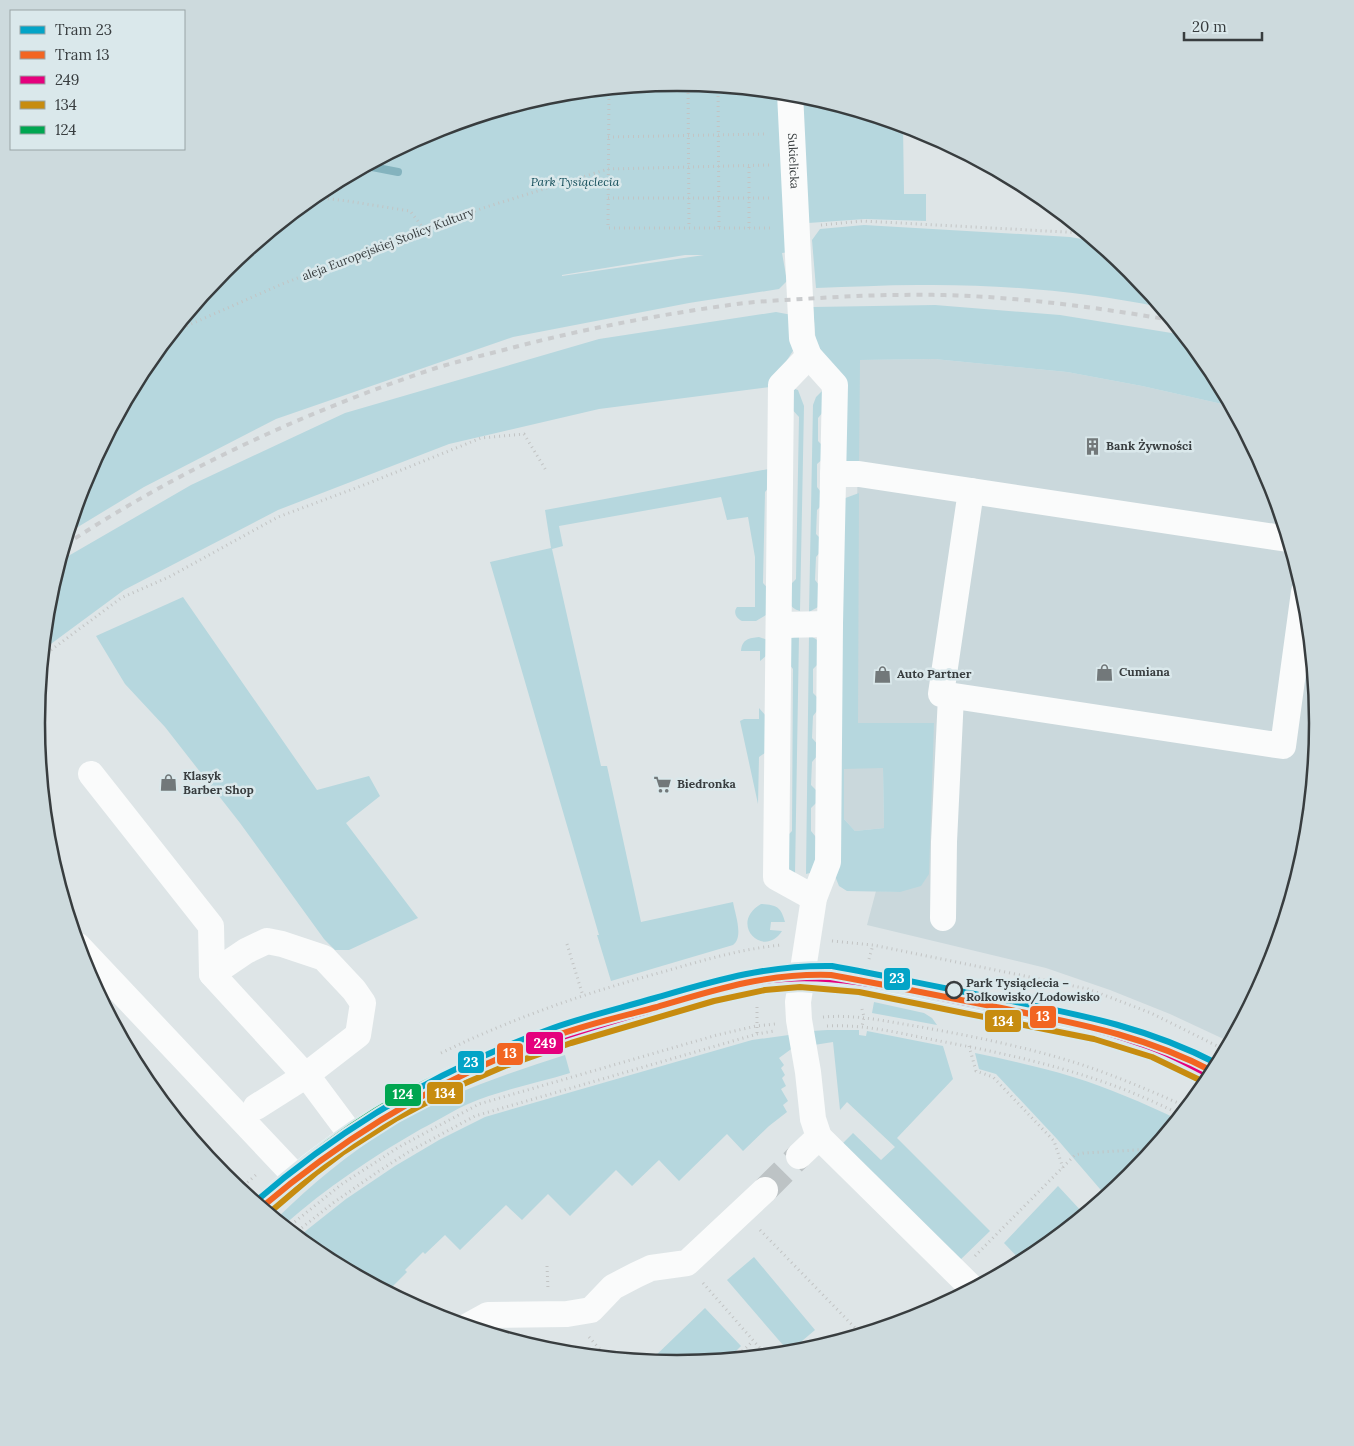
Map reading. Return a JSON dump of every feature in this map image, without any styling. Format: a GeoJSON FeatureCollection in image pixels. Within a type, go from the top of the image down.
{"type":"FeatureCollection","features":[{"type":"Feature","properties":{"kind":"street","name":"Sukielicka"},"geometry":{"type":"LineString","coordinates":[[790,101],[802,338],[808,356]]}},
{"type":"Feature","properties":{"kind":"street"},"geometry":{"type":"LineString","coordinates":[[814,898],[776,878],[781,385],[808,356],[835,385],[828,862],[814,898],[798,1002],[798,1020],[808,1072],[813,1118],[819,1136],[965,1280]]}},
{"type":"Feature","properties":{"kind":"street"},"geometry":{"type":"LineString","coordinates":[[833,474],[859,474],[1281,539]]}},
{"type":"Feature","properties":{"kind":"street"},"geometry":{"type":"LineString","coordinates":[[971,491],[941,694],[1283,746],[1300,619]]}},
{"type":"Feature","properties":{"kind":"street"},"geometry":{"type":"LineString","coordinates":[[778,625],[830,624]]}},
{"type":"Feature","properties":{"kind":"street"},"geometry":{"type":"LineString","coordinates":[[943,918],[944,842],[952,696]]}},
{"type":"Feature","properties":{"kind":"street"},"geometry":{"type":"LineString","coordinates":[[92,774],[211,926],[212,974],[306,1076],[352,1136]]}},
{"type":"Feature","properties":{"kind":"street"},"geometry":{"type":"LineString","coordinates":[[212,974],[246,951],[267,941],[324,958],[363,1002],[358,1035],[306,1076],[256,1106]]}},
{"type":"Feature","properties":{"kind":"street"},"geometry":{"type":"LineString","coordinates":[[91,960],[297,1178]]}},
{"type":"Feature","properties":{"kind":"street"},"geometry":{"type":"LineString","coordinates":[[267,1204],[297,1178],[365,1126],[426,1092],[480,1067],[550,1041],[712,993],[766,981],[802,978],[863,982],[1096,1030],[1128,1038],[1179,1058],[1203,1072]]}},
{"type":"Feature","properties":{"kind":"street"},"geometry":{"type":"LineString","coordinates":[[799,1156],[819,1136]]}},
{"type":"Feature","properties":{"kind":"street"},"geometry":{"type":"LineString","coordinates":[[476,1322],[488,1315],[567,1314],[591,1310],[613,1287],[636,1275],[651,1268],[687,1263],[765,1190]]}},
{"type":"Feature","properties":{"kind":"path"},"geometry":{"type":"LineString","coordinates":[[688,91],[689,228]]}},
{"type":"Feature","properties":{"kind":"path"},"geometry":{"type":"LineString","coordinates":[[718,92],[719,228]]}},
{"type":"Feature","properties":{"kind":"path"},"geometry":{"type":"LineString","coordinates":[[609,95],[608,228],[797,227],[863,221],[1074,231]]}},
{"type":"Feature","properties":{"kind":"path"},"geometry":{"type":"LineString","coordinates":[[608,137],[792,134]]}},
{"type":"Feature","properties":{"kind":"path","name":"aleja Europejskiej Stolicy Kultury"},"geometry":{"type":"LineString","coordinates":[[185,327],[282,284],[483,208],[608,169],[794,165]]}},
{"type":"Feature","properties":{"kind":"path"},"geometry":{"type":"LineString","coordinates":[[748,228],[749,166]]}},
{"type":"Feature","properties":{"kind":"path"},"geometry":{"type":"LineString","coordinates":[[325,198],[410,211],[425,230]]}},
{"type":"Feature","properties":{"kind":"path"},"geometry":{"type":"LineString","coordinates":[[608,198],[796,198]]}},
{"type":"Feature","properties":{"kind":"path"},"geometry":{"type":"LineString","coordinates":[[49,652],[121,598],[169,577],[278,517],[481,438],[524,434],[546,472]]}},
{"type":"Feature","properties":{"kind":"path"},"geometry":{"type":"LineString","coordinates":[[826,940],[873,945],[1088,989],[1151,1014],[1219,1047]]}},
{"type":"Feature","properties":{"kind":"path"},"geometry":{"type":"LineString","coordinates":[[567,944],[583,996]]}},
{"type":"Feature","properties":{"kind":"path"},"geometry":{"type":"LineString","coordinates":[[868,966],[873,945]]}},
{"type":"Feature","properties":{"kind":"path"},"geometry":{"type":"LineString","coordinates":[[300,1229],[333,1203],[379,1171],[410,1151],[475,1116],[757,1034],[757,1006]]}},
{"type":"Feature","properties":{"kind":"path"},"geometry":{"type":"LineString","coordinates":[[818,1018],[840,1016],[872,1018],[963,1035],[1044,1054],[1099,1072],[1180,1105]]}},
{"type":"Feature","properties":{"kind":"path"},"geometry":{"type":"LineString","coordinates":[[821,1026],[863,1024],[969,1046],[1074,1072],[1133,1093],[1175,1111]]}},
{"type":"Feature","properties":{"kind":"path"},"geometry":{"type":"LineString","coordinates":[[292,1224],[342,1184],[383,1158],[479,1104],[717,1035],[756,1026]]}},
{"type":"Feature","properties":{"kind":"path"},"geometry":{"type":"LineString","coordinates":[[969,1046],[976,1071],[993,1077],[1054,1141],[1062,1168]]}},
{"type":"Feature","properties":{"kind":"path"},"geometry":{"type":"LineString","coordinates":[[965,1280],[1062,1168],[1076,1156],[1084,1153],[1143,1150]]}},
{"type":"Feature","properties":{"kind":"path"},"geometry":{"type":"LineString","coordinates":[[742,1212],[856,1328]]}},
{"type":"Feature","properties":{"kind":"path"},"geometry":{"type":"LineString","coordinates":[[687,1263],[714,1298],[761,1350]]}},
{"type":"Feature","properties":{"kind":"path"},"geometry":{"type":"LineString","coordinates":[[742,1352],[753,1341]]}},
{"type":"Feature","properties":{"kind":"shaded area"},"geometry":{"type":"Polygon","coordinates":[[[934,359],[1067,372],[1142,386],[1222,404],[1244,443],[1261,481],[1275,520],[1297,600],[1308,682],[1308,764],[1297,846],[1287,887],[1261,965],[1244,1003],[1224,1039],[1170,1014],[1110,990],[1046,968],[867,925],[876,891],[900,892],[934,724],[858,724],[856,592],[859,360],[934,359]]]}},
{"type":"Feature","properties":{"kind":"shaded area"},"geometry":{"type":"Polygon","coordinates":[[[844,768],[883,768],[884,828],[855,831],[844,819],[844,768]]]}},
{"type":"Feature","properties":{"kind":"green space","name":"Park Tysiąclecia"},"geometry":{"type":"Polygon","coordinates":[[[677,91],[718,92],[781,100],[789,252],[782,253],[787,281],[779,289],[689,303],[513,337],[276,419],[144,487],[77,528],[93,481],[110,443],[152,372],[176,338],[230,276],[260,248],[292,222],[361,176],[397,156],[435,139],[513,113],[554,103],[636,92],[677,91]],[[685,255],[562,276],[704,255],[685,255]]]}},
{"type":"Feature","properties":{"kind":"green space"},"geometry":{"type":"Polygon","coordinates":[[[802,104],[841,113],[903,133],[904,194],[926,194],[926,221],[865,219],[808,223],[802,104]]]}},
{"type":"Feature","properties":{"kind":"green space"},"geometry":{"type":"Polygon","coordinates":[[[864,225],[1083,239],[1124,276],[1151,305],[1070,293],[1009,287],[918,285],[816,288],[812,240],[820,229],[864,225]]]}},
{"type":"Feature","properties":{"kind":"green space"},"geometry":{"type":"Polygon","coordinates":[[[935,305],[1060,315],[1174,333],[1222,404],[1067,372],[934,359],[860,360],[859,463],[849,463],[843,459],[816,345],[813,307],[935,305]]]}},
{"type":"Feature","properties":{"kind":"green space"},"geometry":{"type":"Polygon","coordinates":[[[776,312],[792,315],[796,346],[770,387],[599,409],[449,444],[278,510],[124,590],[50,645],[57,600],[68,556],[191,485],[345,413],[599,339],[776,312]]]}},
{"type":"Feature","properties":{"kind":"green space"},"geometry":{"type":"Polygon","coordinates":[[[795,389],[798,390],[804,406],[800,611],[791,606],[785,590],[796,579],[799,417],[789,406],[789,392],[795,389]]]}},
{"type":"Feature","properties":{"kind":"green space"},"geometry":{"type":"Polygon","coordinates":[[[823,390],[828,406],[818,418],[818,441],[825,448],[825,457],[817,464],[817,487],[824,496],[823,504],[817,510],[816,534],[823,541],[822,550],[816,557],[815,580],[824,591],[818,607],[809,612],[813,405],[816,397],[823,390]]]}},
{"type":"Feature","properties":{"kind":"green space"},"geometry":{"type":"Polygon","coordinates":[[[774,468],[774,482],[765,492],[763,583],[772,593],[766,615],[756,621],[742,621],[735,613],[737,607],[755,607],[755,557],[748,517],[727,520],[721,497],[559,526],[563,546],[552,549],[601,766],[607,766],[641,922],[733,902],[738,925],[738,937],[733,945],[611,981],[490,562],[551,548],[545,510],[774,468]]]}},
{"type":"Feature","properties":{"kind":"green space"},"geometry":{"type":"Polygon","coordinates":[[[859,493],[858,723],[934,723],[929,874],[921,886],[900,892],[847,891],[839,886],[835,876],[840,500],[859,493]],[[883,768],[844,769],[844,819],[855,831],[884,828],[883,768]]]}},
{"type":"Feature","properties":{"kind":"green space"},"geometry":{"type":"Polygon","coordinates":[[[183,597],[317,790],[369,776],[380,796],[346,823],[418,918],[349,950],[335,950],[324,939],[240,823],[165,727],[125,684],[96,636],[183,597]]]}},
{"type":"Feature","properties":{"kind":"green space"},"geometry":{"type":"Polygon","coordinates":[[[799,635],[795,874],[787,869],[783,840],[792,831],[793,669],[785,659],[789,639],[799,635]]]}},
{"type":"Feature","properties":{"kind":"green space"},"geometry":{"type":"Polygon","coordinates":[[[809,635],[819,641],[823,659],[813,669],[813,693],[820,700],[820,707],[813,716],[812,738],[820,747],[818,755],[812,762],[811,785],[818,792],[818,801],[811,808],[811,831],[820,842],[820,858],[810,873],[806,874],[809,635]]]}},
{"type":"Feature","properties":{"kind":"green space"},"geometry":{"type":"Polygon","coordinates":[[[759,637],[768,640],[766,656],[760,661],[760,651],[741,651],[744,642],[759,637]]]}},
{"type":"Feature","properties":{"kind":"green space"},"geometry":{"type":"Polygon","coordinates":[[[759,708],[767,717],[769,750],[759,757],[758,804],[740,721],[744,719],[759,719],[759,708]]]}},
{"type":"Feature","properties":{"kind":"green space"},"geometry":{"type":"Polygon","coordinates":[[[761,904],[778,908],[785,922],[771,922],[770,930],[782,931],[774,939],[766,942],[752,936],[748,929],[748,920],[752,912],[761,904]]]}},
{"type":"Feature","properties":{"kind":"green space"},"geometry":{"type":"Polygon","coordinates":[[[874,1002],[924,1013],[932,1018],[937,1025],[872,1013],[874,1002]]]}},
{"type":"Feature","properties":{"kind":"green space"},"geometry":{"type":"Polygon","coordinates":[[[859,1030],[859,1035],[866,1036],[867,1031],[943,1046],[953,1079],[897,1138],[990,1231],[958,1262],[841,1145],[853,1133],[881,1160],[895,1147],[847,1102],[840,1110],[833,1042],[814,1045],[812,1031],[859,1030]]]}},
{"type":"Feature","properties":{"kind":"green space"},"geometry":{"type":"Polygon","coordinates":[[[796,1034],[798,1044],[779,1058],[784,1065],[781,1068],[785,1075],[782,1078],[786,1086],[781,1089],[788,1101],[783,1105],[787,1112],[743,1151],[727,1134],[679,1181],[659,1160],[632,1186],[616,1170],[570,1216],[548,1194],[522,1220],[506,1205],[460,1250],[445,1235],[425,1254],[423,1252],[405,1270],[407,1272],[392,1287],[361,1270],[304,1232],[346,1199],[395,1166],[439,1140],[485,1117],[752,1040],[796,1034]]]}},
{"type":"Feature","properties":{"kind":"green space"},"geometry":{"type":"Polygon","coordinates":[[[975,1053],[1061,1073],[1086,1081],[1171,1116],[1124,1170],[1102,1191],[1057,1139],[996,1074],[979,1069],[975,1053]]]}},
{"type":"Feature","properties":{"kind":"green space"},"geometry":{"type":"Polygon","coordinates":[[[565,1055],[570,1073],[493,1095],[462,1107],[421,1129],[367,1162],[316,1198],[289,1221],[281,1215],[330,1170],[389,1128],[453,1095],[565,1055]]]}},
{"type":"Feature","properties":{"kind":"green space"},"geometry":{"type":"Polygon","coordinates":[[[1058,1186],[1080,1210],[1016,1256],[1004,1243],[1058,1186]]]}},
{"type":"Feature","properties":{"kind":"green space"},"geometry":{"type":"Polygon","coordinates":[[[754,1257],[815,1330],[800,1343],[784,1346],[727,1280],[754,1257]]]}},
{"type":"Feature","properties":{"kind":"green space"},"geometry":{"type":"Polygon","coordinates":[[[705,1308],[741,1346],[735,1352],[657,1355],[705,1308]]]}},
{"type":"Feature","properties":{"kind":"waterway"},"geometry":{"type":"LineString","coordinates":[[376,168],[398,172]]}},
{"type":"Feature","properties":{"kind":"tunnel"},"geometry":{"type":"LineString","coordinates":[[765,1190],[799,1156]]}},
{"type":"Feature","properties":{"kind":"railway"},"geometry":{"type":"LineString","coordinates":[[73,540],[198,467],[244,444],[340,403],[446,365],[542,340],[626,322],[743,303],[885,295],[1002,298],[1104,309],[1162,319]]}},
{"type":"Feature","properties":{"kind":"tram line","name":"23"},"geometry":{"type":"LineString","coordinates":[[260,1198],[323,1148],[359,1124],[396,1101],[473,1061],[553,1028],[578,1020],[700,985],[763,971],[808,966],[832,966],[1054,1010],[1137,1031],[1164,1040],[1211,1060]]}},
{"type":"Feature","properties":{"kind":"tram line","name":"13"},"geometry":{"type":"LineString","coordinates":[[267,1203],[295,1180],[364,1131],[401,1108],[476,1069],[555,1036],[580,1028],[722,988],[764,980],[808,975],[831,975],[914,991],[1107,1031],[1161,1048],[1206,1068]]}},
{"type":"Feature","properties":{"kind":"transit line","name":"124"},"geometry":{"type":"LineString","coordinates":[[260,1198],[300,1164],[371,1113],[396,1098],[472,1061],[522,1042],[623,1009],[750,974],[806,969],[850,972],[893,979],[1066,1014],[1109,1025],[1152,1038],[1208,1064]]}},
{"type":"Feature","properties":{"kind":"transit line","name":"249"},"geometry":{"type":"LineString","coordinates":[[267,1204],[306,1170],[352,1136],[401,1105],[452,1079],[525,1050],[575,1033],[717,991],[768,980],[807,978],[850,981],[1050,1019],[1097,1030],[1150,1047],[1203,1072]]}},
{"type":"Feature","properties":{"kind":"transit line","name":"134"},"geometry":{"type":"LineString","coordinates":[[274,1209],[342,1153],[397,1118],[454,1088],[505,1066],[571,1043],[714,1001],[765,990],[800,987],[859,992],[1094,1039],[1152,1057],[1198,1079]]}},
{"type":"Feature","properties":{"kind":"place","name":"Bank Żywności"},"geometry":{"type":"Point","coordinates":[1092,446]}},
{"type":"Feature","properties":{"kind":"place","name":"Cumiana"},"geometry":{"type":"Point","coordinates":[1105,672]}},
{"type":"Feature","properties":{"kind":"place","name":"Auto Partner"},"geometry":{"type":"Point","coordinates":[883,674]}},
{"type":"Feature","properties":{"kind":"place","name":"Klasyk Barber Shop"},"geometry":{"type":"Point","coordinates":[169,783]}},
{"type":"Feature","properties":{"kind":"place","name":"Biedronka"},"geometry":{"type":"Point","coordinates":[663,784]}},
{"type":"Feature","properties":{"kind":"place","name":"Park Tysiąclecia – Rolkowisko/Lodowisko"},"geometry":{"type":"Point","coordinates":[954,990]}}]}
